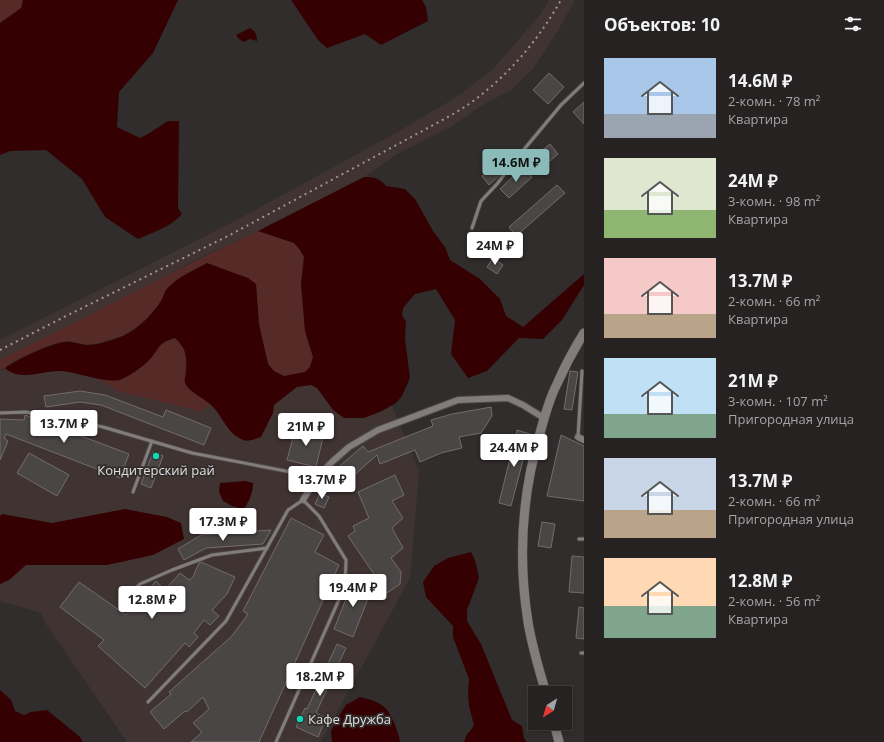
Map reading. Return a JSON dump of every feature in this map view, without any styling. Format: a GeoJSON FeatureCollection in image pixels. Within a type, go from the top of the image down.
{"type":"FeatureCollection","features":[{"type":"Feature","properties":{"kind":"street"},"geometry":{"type":"LineString","coordinates":[[544,686],[528,622],[523,564],[523,528],[527,490],[533,455],[544,418],[556,385],[584,333]]}},
{"type":"Feature","properties":{"kind":"street"},"geometry":{"type":"LineString","coordinates":[[303,500],[317,477],[332,461],[349,447],[378,430],[458,400],[508,398],[544,418]]}},
{"type":"Feature","properties":{"kind":"street"},"geometry":{"type":"LineString","coordinates":[[578,437],[584,440]]}},
{"type":"Feature","properties":{"kind":"street"},"geometry":{"type":"LineString","coordinates":[[556,730],[559,742]]}},
{"type":"Feature","properties":{"kind":"lane"},"geometry":{"type":"LineString","coordinates":[[472,228],[481,201],[498,184],[516,159],[561,105],[584,83]]}},
{"type":"Feature","properties":{"kind":"lane"},"geometry":{"type":"LineString","coordinates":[[578,437],[582,371]]}},
{"type":"Feature","properties":{"kind":"lane"},"geometry":{"type":"LineString","coordinates":[[0,413],[26,412],[103,427],[192,453],[317,477]]}},
{"type":"Feature","properties":{"kind":"lane"},"geometry":{"type":"LineString","coordinates":[[134,492],[152,441]]}},
{"type":"Feature","properties":{"kind":"lane"},"geometry":{"type":"LineString","coordinates":[[148,702],[226,621],[288,510],[303,500],[319,516],[346,560],[344,586],[276,742]]}},
{"type":"Feature","properties":{"kind":"lane"},"geometry":{"type":"LineString","coordinates":[[121,602],[140,584],[212,555],[267,548]]}},
{"type":"Feature","properties":{"kind":"shaded area"},"geometry":{"type":"Polygon","coordinates":[[[0,0],[23,0],[21,8],[0,23],[0,0]]]}},
{"type":"Feature","properties":{"kind":"shaded area"},"geometry":{"type":"Polygon","coordinates":[[[23,0],[178,0],[153,53],[119,92],[117,127],[140,138],[168,121],[179,121],[178,208],[182,214],[178,219],[162,229],[138,239],[105,217],[82,179],[46,150],[10,151],[0,155],[0,23],[21,8],[23,0]]]}},
{"type":"Feature","properties":{"kind":"shaded area"},"geometry":{"type":"Polygon","coordinates":[[[291,0],[422,0],[426,7],[428,21],[381,45],[365,34],[327,48],[318,40],[291,0]]]}},
{"type":"Feature","properties":{"kind":"shaded area"},"geometry":{"type":"Polygon","coordinates":[[[549,0],[575,0],[560,27],[533,69],[511,90],[484,104],[452,126],[397,154],[364,177],[258,231],[201,257],[0,360],[0,340],[237,220],[401,130],[460,95],[493,69],[540,15],[549,0]]]}},
{"type":"Feature","properties":{"kind":"shaded area"},"geometry":{"type":"Polygon","coordinates":[[[250,28],[255,33],[257,41],[250,39],[244,42],[236,35],[250,28]]]}},
{"type":"Feature","properties":{"kind":"shaded area"},"geometry":{"type":"Polygon","coordinates":[[[364,177],[376,178],[386,186],[405,189],[415,199],[433,231],[445,247],[450,260],[480,279],[500,299],[506,316],[523,327],[584,274],[584,285],[562,320],[543,339],[519,338],[487,371],[468,378],[451,354],[455,320],[436,289],[415,294],[403,308],[402,315],[406,322],[405,339],[410,378],[402,396],[396,403],[382,411],[364,418],[344,418],[333,410],[317,388],[311,385],[297,387],[274,405],[273,413],[261,437],[248,441],[236,436],[228,428],[215,409],[187,386],[185,382],[186,357],[184,349],[175,338],[166,341],[161,345],[152,357],[138,370],[122,379],[117,380],[102,379],[62,371],[18,375],[5,368],[35,352],[60,343],[69,342],[91,345],[123,336],[134,330],[149,316],[161,301],[170,285],[207,263],[248,278],[256,284],[259,324],[268,364],[274,371],[284,376],[305,372],[310,367],[313,357],[305,331],[301,284],[304,257],[294,243],[258,231],[364,177]]]}},
{"type":"Feature","properties":{"kind":"shaded area"},"geometry":{"type":"Polygon","coordinates":[[[258,231],[294,243],[304,257],[301,284],[305,331],[313,357],[310,367],[305,372],[284,376],[274,371],[268,364],[259,324],[256,284],[166,290],[161,302],[147,318],[137,327],[122,336],[87,345],[67,341],[47,346],[14,361],[0,370],[0,360],[193,262],[258,231]]]}},
{"type":"Feature","properties":{"kind":"shaded area"},"geometry":{"type":"Polygon","coordinates":[[[175,338],[185,350],[185,383],[188,388],[211,404],[200,411],[118,391],[98,379],[121,380],[138,370],[161,344],[175,338]]]}},
{"type":"Feature","properties":{"kind":"shaded area"},"geometry":{"type":"Polygon","coordinates":[[[40,360],[317,374],[386,391],[419,471],[410,578],[321,742],[127,742],[46,624],[41,613],[0,601],[0,371],[40,360]]]}},
{"type":"Feature","properties":{"kind":"shaded area"},"geometry":{"type":"Polygon","coordinates":[[[245,481],[253,483],[248,503],[244,509],[232,506],[223,501],[219,492],[220,483],[245,481]]]}},
{"type":"Feature","properties":{"kind":"shaded area"},"geometry":{"type":"Polygon","coordinates":[[[125,509],[167,517],[181,523],[184,539],[153,555],[107,565],[26,565],[9,580],[0,584],[0,516],[2,514],[52,523],[125,509]]]}},
{"type":"Feature","properties":{"kind":"shaded area"},"geometry":{"type":"Polygon","coordinates":[[[471,552],[475,560],[479,578],[467,610],[467,621],[481,644],[512,720],[522,726],[524,738],[527,742],[464,742],[467,734],[474,725],[469,706],[469,679],[453,637],[453,626],[426,597],[423,582],[434,566],[448,558],[471,552]]]}},
{"type":"Feature","properties":{"kind":"shaded area"},"geometry":{"type":"Polygon","coordinates":[[[0,690],[11,700],[15,711],[24,715],[31,712],[47,710],[80,737],[83,742],[0,742],[0,690]]]}},
{"type":"Feature","properties":{"kind":"shaded area"},"geometry":{"type":"Polygon","coordinates":[[[360,697],[376,702],[387,710],[394,723],[400,742],[332,742],[331,731],[339,716],[346,705],[360,697]]]}},
{"type":"Feature","properties":{"kind":"building"},"geometry":{"type":"Polygon","coordinates":[[[549,73],[564,87],[548,104],[533,90],[549,73]]]}},
{"type":"Feature","properties":{"kind":"building"},"geometry":{"type":"Polygon","coordinates":[[[584,102],[584,124],[573,112],[584,102]]]}},
{"type":"Feature","properties":{"kind":"building"},"geometry":{"type":"Polygon","coordinates":[[[550,144],[558,154],[550,161],[541,151],[550,144]]]}},
{"type":"Feature","properties":{"kind":"building"},"geometry":{"type":"Polygon","coordinates":[[[493,167],[500,175],[489,185],[482,176],[493,167]]]}},
{"type":"Feature","properties":{"kind":"building"},"geometry":{"type":"Polygon","coordinates":[[[523,167],[532,177],[509,198],[500,189],[523,167]]]}},
{"type":"Feature","properties":{"kind":"building"},"geometry":{"type":"Polygon","coordinates":[[[557,185],[565,193],[516,236],[509,227],[557,185]]]}},
{"type":"Feature","properties":{"kind":"building"},"geometry":{"type":"Polygon","coordinates":[[[493,258],[503,265],[497,274],[487,267],[493,258]]]}},
{"type":"Feature","properties":{"kind":"building"},"geometry":{"type":"Polygon","coordinates":[[[570,371],[578,372],[572,410],[564,409],[570,371]]]}},
{"type":"Feature","properties":{"kind":"building"},"geometry":{"type":"Polygon","coordinates":[[[80,391],[105,395],[163,417],[166,410],[211,428],[204,445],[101,405],[80,402],[46,407],[44,396],[80,391]]]}},
{"type":"Feature","properties":{"kind":"building"},"geometry":{"type":"Polygon","coordinates":[[[491,407],[492,416],[481,433],[459,437],[462,448],[441,453],[420,462],[415,450],[380,464],[377,455],[345,483],[334,471],[363,446],[368,452],[433,426],[431,420],[452,414],[491,407]]]}},
{"type":"Feature","properties":{"kind":"building"},"geometry":{"type":"Polygon","coordinates":[[[25,415],[129,454],[120,478],[6,434],[4,438],[8,441],[0,460],[0,419],[24,420],[25,415]]]}},
{"type":"Feature","properties":{"kind":"building"},"geometry":{"type":"Polygon","coordinates":[[[296,426],[324,433],[316,467],[287,460],[296,426]]]}},
{"type":"Feature","properties":{"kind":"building"},"geometry":{"type":"Polygon","coordinates":[[[517,430],[530,434],[511,506],[499,503],[517,430]]]}},
{"type":"Feature","properties":{"kind":"building"},"geometry":{"type":"Polygon","coordinates":[[[561,435],[584,446],[584,501],[547,496],[561,435]]]}},
{"type":"Feature","properties":{"kind":"building"},"geometry":{"type":"Polygon","coordinates":[[[153,452],[163,456],[151,488],[141,484],[153,452]]]}},
{"type":"Feature","properties":{"kind":"building"},"geometry":{"type":"Polygon","coordinates":[[[29,453],[69,475],[57,496],[17,473],[29,453]]]}},
{"type":"Feature","properties":{"kind":"building"},"geometry":{"type":"Polygon","coordinates":[[[395,475],[404,495],[392,501],[403,518],[392,528],[403,548],[391,558],[401,572],[400,584],[387,593],[348,536],[355,531],[353,526],[369,518],[358,492],[395,475]]]}},
{"type":"Feature","properties":{"kind":"building"},"geometry":{"type":"Polygon","coordinates":[[[320,493],[329,497],[324,508],[315,504],[320,493]]]}},
{"type":"Feature","properties":{"kind":"building"},"geometry":{"type":"Polygon","coordinates":[[[291,518],[324,535],[315,552],[339,565],[259,742],[191,742],[202,732],[193,723],[209,709],[203,697],[187,712],[185,711],[164,729],[150,712],[171,694],[169,692],[232,636],[248,614],[243,611],[291,518]]]}},
{"type":"Feature","properties":{"kind":"building"},"geometry":{"type":"Polygon","coordinates":[[[542,522],[555,524],[551,548],[538,546],[542,522]]]}},
{"type":"Feature","properties":{"kind":"building"},"geometry":{"type":"Polygon","coordinates":[[[271,530],[263,544],[206,548],[184,560],[178,549],[201,535],[271,530]]]}},
{"type":"Feature","properties":{"kind":"building"},"geometry":{"type":"Polygon","coordinates":[[[572,556],[584,557],[584,593],[569,592],[572,556]]]}},
{"type":"Feature","properties":{"kind":"building"},"geometry":{"type":"Polygon","coordinates":[[[201,562],[235,577],[227,594],[212,610],[219,616],[210,625],[204,620],[194,633],[198,637],[189,647],[185,643],[145,688],[98,646],[104,640],[60,607],[79,582],[126,615],[156,581],[165,590],[180,573],[189,580],[193,577],[199,563],[201,562]]]}},
{"type":"Feature","properties":{"kind":"building"},"geometry":{"type":"Polygon","coordinates":[[[354,579],[373,586],[353,637],[334,629],[354,579]]]}},
{"type":"Feature","properties":{"kind":"building"},"geometry":{"type":"Polygon","coordinates":[[[579,607],[584,608],[584,639],[576,638],[579,607]]]}},
{"type":"Feature","properties":{"kind":"building"},"geometry":{"type":"Polygon","coordinates":[[[337,644],[346,648],[316,713],[326,718],[318,737],[296,727],[305,708],[307,709],[337,644]]]}},
{"type":"Feature","properties":{"kind":"railway"},"geometry":{"type":"LineString","coordinates":[[0,350],[228,236],[461,109],[496,82],[521,57],[542,30],[561,0]]}},
{"type":"Feature","properties":{"kind":"place","name":"Кондитерский рай"},"geometry":{"type":"Point","coordinates":[156,456]}},
{"type":"Feature","properties":{"kind":"place","name":"Кафе Дружба"},"geometry":{"type":"Point","coordinates":[300,719]}}]}
